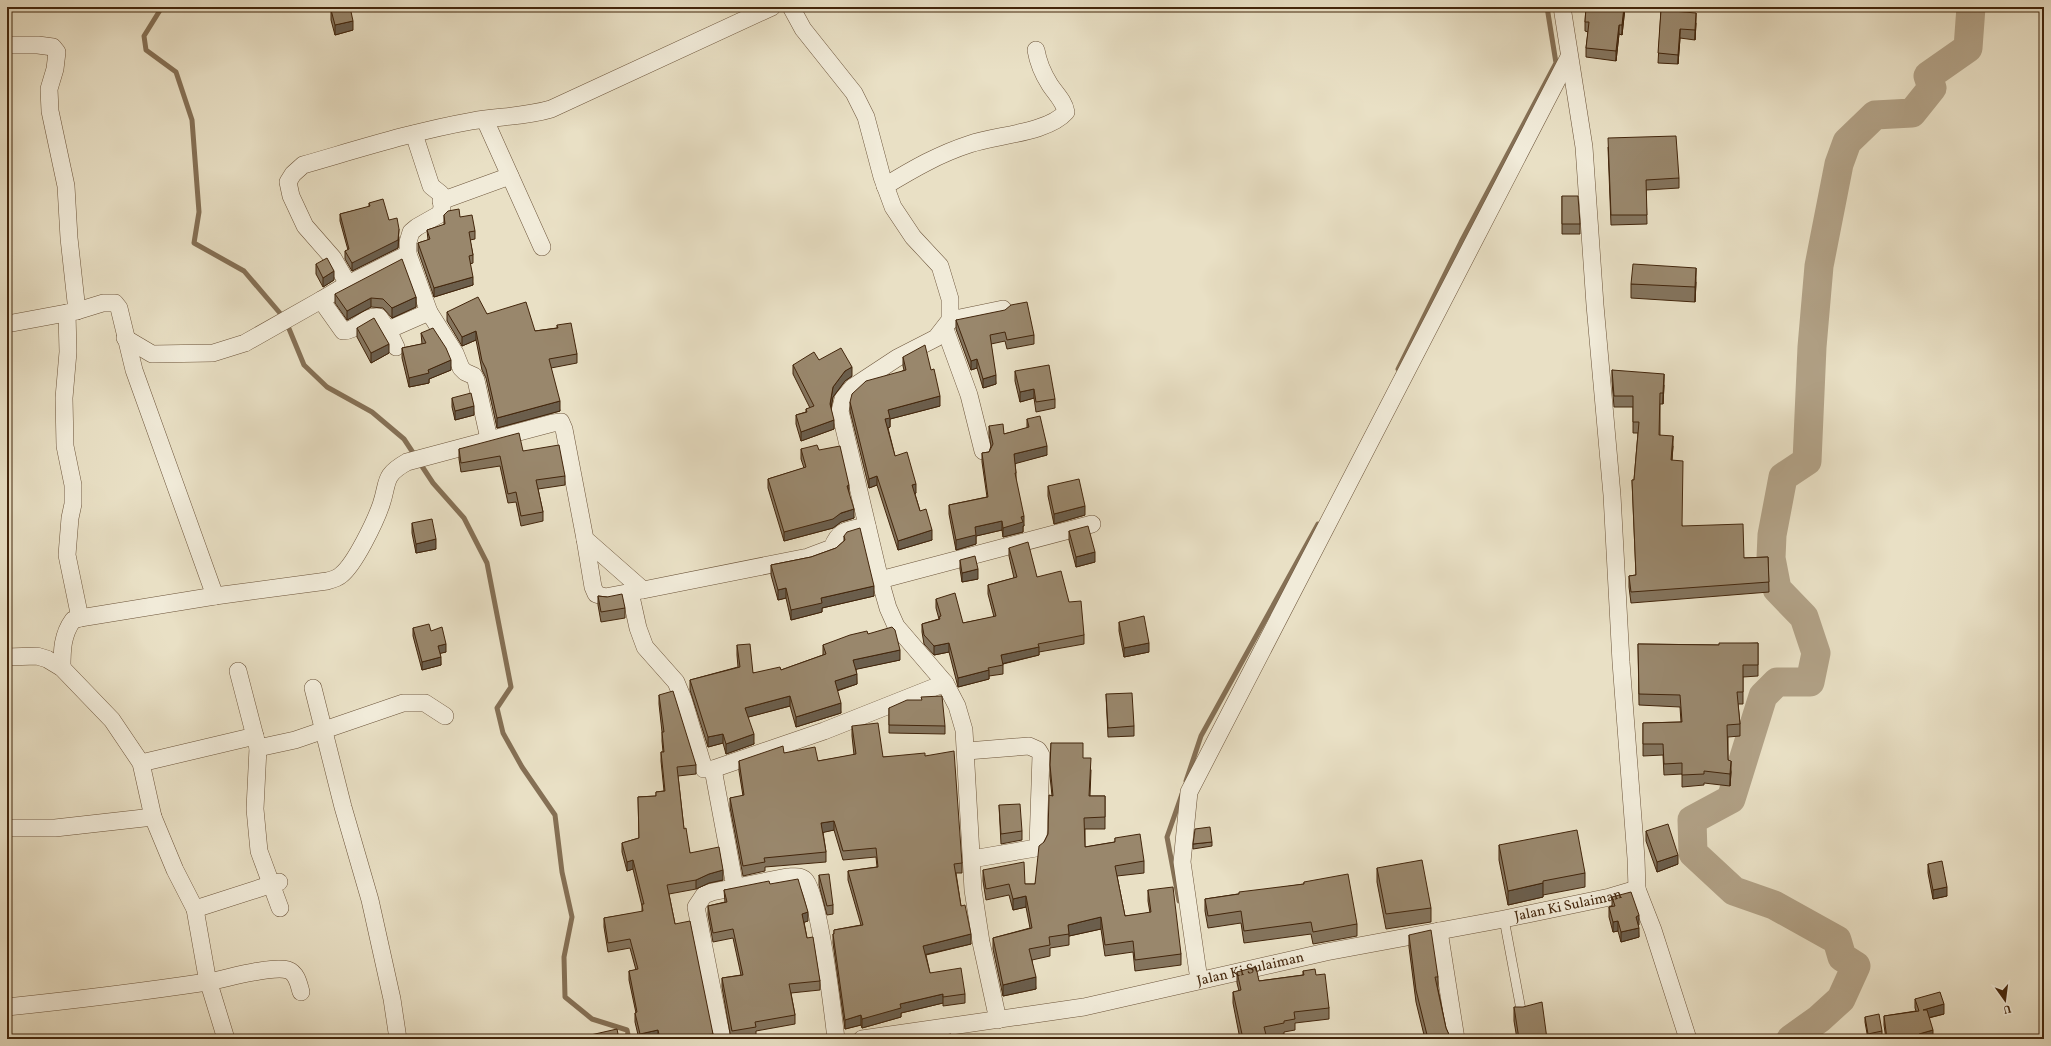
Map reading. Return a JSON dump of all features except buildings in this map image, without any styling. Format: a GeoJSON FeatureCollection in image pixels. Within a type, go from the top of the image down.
{"type":"FeatureCollection","features":[{"type":"Feature","properties":{"kind":"street"},"geometry":{"type":"LineString","coordinates":[[348,284],[333,258],[305,226],[291,196],[288,182],[293,174],[303,165],[414,134],[474,121],[532,115],[551,109],[772,7]]}},
{"type":"Feature","properties":{"kind":"street"},"geometry":{"type":"LineString","coordinates":[[791,7],[803,29],[841,75],[858,101],[866,117],[885,186],[897,214],[919,244],[940,266],[950,299],[947,324],[969,395],[983,451]]}},
{"type":"Feature","properties":{"kind":"street"},"geometry":{"type":"LineString","coordinates":[[1562,7],[1584,147],[1595,305],[1612,495],[1621,662],[1637,889],[1653,930],[1688,1039]]}},
{"type":"Feature","properties":{"kind":"street"},"geometry":{"type":"LineString","coordinates":[[7,45],[38,44],[53,47],[57,52],[55,69],[49,89],[50,111],[66,186],[72,312],[64,398],[65,446],[73,491],[66,555],[80,618]]}},
{"type":"Feature","properties":{"kind":"street"},"geometry":{"type":"LineString","coordinates":[[885,186],[936,156],[971,144],[1038,127],[1060,118],[1066,112],[1064,104],[1041,68],[1036,50]]}},
{"type":"Feature","properties":{"kind":"street"},"geometry":{"type":"LineString","coordinates":[[1199,980],[1182,862],[1190,792],[1569,57]]}},
{"type":"Feature","properties":{"kind":"street"},"geometry":{"type":"LineString","coordinates":[[485,120],[542,247]]}},
{"type":"Feature","properties":{"kind":"street"},"geometry":{"type":"LineString","coordinates":[[414,134],[431,186],[438,190],[441,194],[442,208],[440,214],[417,226],[411,232],[408,242],[408,254],[429,312],[455,353],[461,368],[465,372],[474,376],[476,380],[489,439]]}},
{"type":"Feature","properties":{"kind":"street"},"geometry":{"type":"LineString","coordinates":[[441,201],[510,176]]}},
{"type":"Feature","properties":{"kind":"street"},"geometry":{"type":"LineString","coordinates":[[125,338],[152,354],[213,354],[245,342],[285,321],[348,284],[408,254]]}},
{"type":"Feature","properties":{"kind":"street"},"geometry":{"type":"LineString","coordinates":[[322,300],[343,331],[351,329],[372,316],[379,317],[388,330],[396,347]]}},
{"type":"Feature","properties":{"kind":"street"},"geometry":{"type":"LineString","coordinates":[[7,324],[72,312],[103,303],[114,303],[119,308],[125,338],[134,370],[215,596]]}},
{"type":"Feature","properties":{"kind":"street"},"geometry":{"type":"LineString","coordinates":[[998,1020],[981,942],[974,890],[966,774],[967,751],[964,730],[957,706],[945,683],[896,626],[888,608],[840,411],[843,399],[853,387],[897,358],[936,338],[947,324],[1004,309]]}},
{"type":"Feature","properties":{"kind":"street"},"geometry":{"type":"LineString","coordinates":[[388,330],[429,312]]}},
{"type":"Feature","properties":{"kind":"street"},"geometry":{"type":"LineString","coordinates":[[62,668],[62,650],[66,631],[73,620],[215,596],[327,581],[341,576],[353,561],[372,525],[381,504],[388,479],[394,469],[415,460],[553,423],[561,422],[564,429],[594,591],[601,597],[808,557],[832,548],[838,535],[845,531],[867,526]]}},
{"type":"Feature","properties":{"kind":"street"},"geometry":{"type":"LineString","coordinates":[[880,580],[1092,524]]}},
{"type":"Feature","properties":{"kind":"street"},"geometry":{"type":"LineString","coordinates":[[585,539],[637,591],[638,628],[646,647],[665,668],[678,687],[702,767],[709,770],[824,731],[945,683]]}},
{"type":"Feature","properties":{"kind":"street"},"geometry":{"type":"LineString","coordinates":[[7,657],[37,656],[47,659],[62,668],[112,720],[141,763],[153,817],[175,870],[195,909],[209,981],[226,1039]]}},
{"type":"Feature","properties":{"kind":"street"},"geometry":{"type":"LineString","coordinates":[[238,671],[256,742],[254,809],[259,851],[275,884],[280,908]]}},
{"type":"Feature","properties":{"kind":"street"},"geometry":{"type":"LineString","coordinates":[[314,688],[370,900],[392,999],[398,1039]]}},
{"type":"Feature","properties":{"kind":"street"},"geometry":{"type":"LineString","coordinates":[[141,763],[256,742],[295,740],[403,703],[425,703],[445,716]]}},
{"type":"Feature","properties":{"kind":"street"},"geometry":{"type":"LineString","coordinates":[[967,751],[1029,746],[1038,750],[1041,755],[1038,845],[1036,848],[972,859]]}},
{"type":"Feature","properties":{"kind":"street"},"geometry":{"type":"LineString","coordinates":[[713,769],[735,887]]}},
{"type":"Feature","properties":{"kind":"street"},"geometry":{"type":"LineString","coordinates":[[7,828],[55,828],[153,817]]}},
{"type":"Feature","properties":{"kind":"street"},"geometry":{"type":"LineString","coordinates":[[722,1039],[696,907],[704,896],[735,887],[787,877],[799,877],[806,880],[810,888],[820,933],[836,1039]]}},
{"type":"Feature","properties":{"kind":"street"},"geometry":{"type":"LineString","coordinates":[[195,909],[275,884]]}},
{"type":"Feature","properties":{"kind":"street","name":"Jalan Ki Sulaiman"},"geometry":{"type":"LineString","coordinates":[[862,1039],[1084,1007],[1326,952],[1504,919],[1610,897],[1637,889]]}},
{"type":"Feature","properties":{"kind":"street"},"geometry":{"type":"LineString","coordinates":[[1439,931],[1456,1039]]}},
{"type":"Feature","properties":{"kind":"street"},"geometry":{"type":"LineString","coordinates":[[7,1007],[76,1000],[209,981],[277,968],[289,970],[296,976],[301,992]]}},
{"type":"Feature","properties":{"kind":"lane"},"geometry":{"type":"LineString","coordinates":[[1504,919],[1522,1015]]}},
{"type":"Feature","properties":{"kind":"waterway"},"geometry":{"type":"LineString","coordinates":[[162,7],[144,36],[146,50],[176,72],[192,120],[199,212],[194,243],[244,271],[285,319],[304,365],[327,387],[372,412],[404,439],[433,483],[464,518],[487,563],[511,687],[497,708],[503,733],[522,767],[555,815],[562,872],[572,917],[564,957],[565,997],[592,1019],[627,1030],[629,1039]]}},
{"type":"Feature","properties":{"kind":"waterway"},"geometry":{"type":"LineString","coordinates":[[1398,369],[1461,242],[1556,63],[1547,7]]}},
{"type":"Feature","properties":{"kind":"waterway"},"geometry":{"type":"LineString","coordinates":[[1791,1039],[1819,1019],[1841,999],[1856,966],[1842,957],[1837,940],[1774,905],[1734,891],[1693,853],[1692,820],[1731,799],[1763,696],[1777,682],[1810,682],[1816,653],[1804,617],[1777,589],[1771,558],[1772,535],[1783,477],[1807,461],[1812,347],[1819,266],[1839,164],[1847,142],[1875,115],[1912,113],[1932,88],[1928,76],[1968,48],[1971,7]]}},
{"type":"Feature","properties":{"kind":"waterway"},"geometry":{"type":"LineString","coordinates":[[1186,781],[1201,736],[1318,524]]}},
{"type":"Feature","properties":{"kind":"waterway"},"geometry":{"type":"LineString","coordinates":[[1179,901],[1167,837],[1182,794]]}}]}
